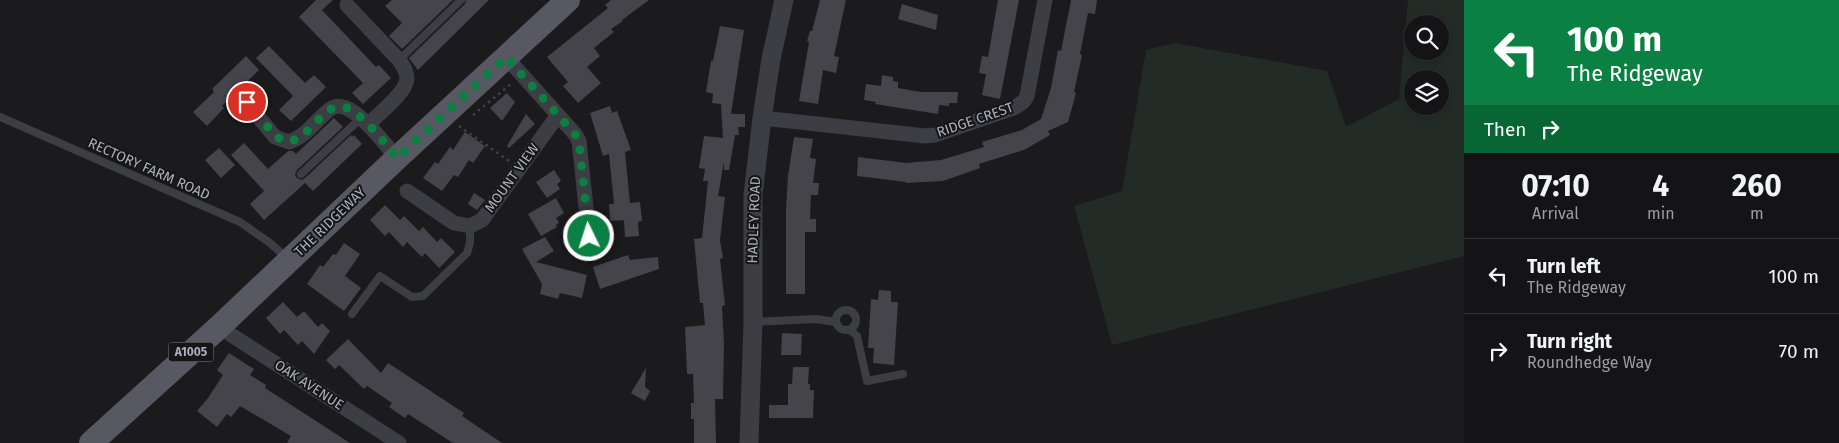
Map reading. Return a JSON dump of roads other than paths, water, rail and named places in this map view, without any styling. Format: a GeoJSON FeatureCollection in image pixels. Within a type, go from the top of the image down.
{"type":"FeatureCollection","features":[{"type":"Feature","properties":{"kind":"main road","name":"THE RIDGEWAY"},"geometry":{"type":"LineString","coordinates":[[91,443],[219,327],[286,257],[397,158],[568,0]]}},
{"type":"Feature","properties":{"kind":"street","name":"HADLEY ROAD"},"geometry":{"type":"LineString","coordinates":[[749,443],[753,322],[753,195],[771,59],[784,0]]}},
{"type":"Feature","properties":{"kind":"street","name":"RIDGE CREST"},"geometry":{"type":"LineString","coordinates":[[762,118],[925,136],[935,135],[1014,108],[1024,101],[1027,96],[1045,0]]}},
{"type":"Feature","properties":{"kind":"street"},"geometry":{"type":"LineString","coordinates":[[347,5],[399,60],[405,68],[407,76],[405,86],[401,92],[364,121]]}},
{"type":"Feature","properties":{"kind":"street"},"geometry":{"type":"LineString","coordinates":[[506,57],[575,134],[581,146],[589,236]]}},
{"type":"Feature","properties":{"kind":"street"},"geometry":{"type":"LineString","coordinates":[[247,102],[276,137],[289,142],[302,136],[327,111],[335,107],[348,108],[364,121],[397,158]]}},
{"type":"Feature","properties":{"kind":"street","name":"MOUNT VIEW"},"geometry":{"type":"LineString","coordinates":[[470,226],[482,220],[558,115]]}},
{"type":"Feature","properties":{"kind":"street"},"geometry":{"type":"LineString","coordinates":[[408,191],[454,223],[470,226]]}},
{"type":"Feature","properties":{"kind":"street","name":"OAK AVENUE"},"geometry":{"type":"LineString","coordinates":[[219,327],[399,443]]}},
{"type":"Feature","properties":{"kind":"lane"},"geometry":{"type":"LineString","coordinates":[[399,60],[461,0]]}},
{"type":"Feature","properties":{"kind":"lane","name":"RECTORY FARM ROAD"},"geometry":{"type":"LineString","coordinates":[[0,117],[240,222],[286,257]]}},
{"type":"Feature","properties":{"kind":"lane"},"geometry":{"type":"LineString","coordinates":[[301,174],[364,121]]}},
{"type":"Feature","properties":{"kind":"lane"},"geometry":{"type":"LineString","coordinates":[[352,314],[380,276],[412,297],[423,296],[467,253],[470,243],[470,226]]}},
{"type":"Feature","properties":{"kind":"lane"},"geometry":{"type":"LineString","coordinates":[[835,322],[841,311],[850,311],[856,318],[856,323],[850,330]]}},
{"type":"Feature","properties":{"kind":"lane"},"geometry":{"type":"LineString","coordinates":[[753,322],[816,319],[835,322],[841,329],[850,330],[857,336],[867,381],[902,374]]}}]}
